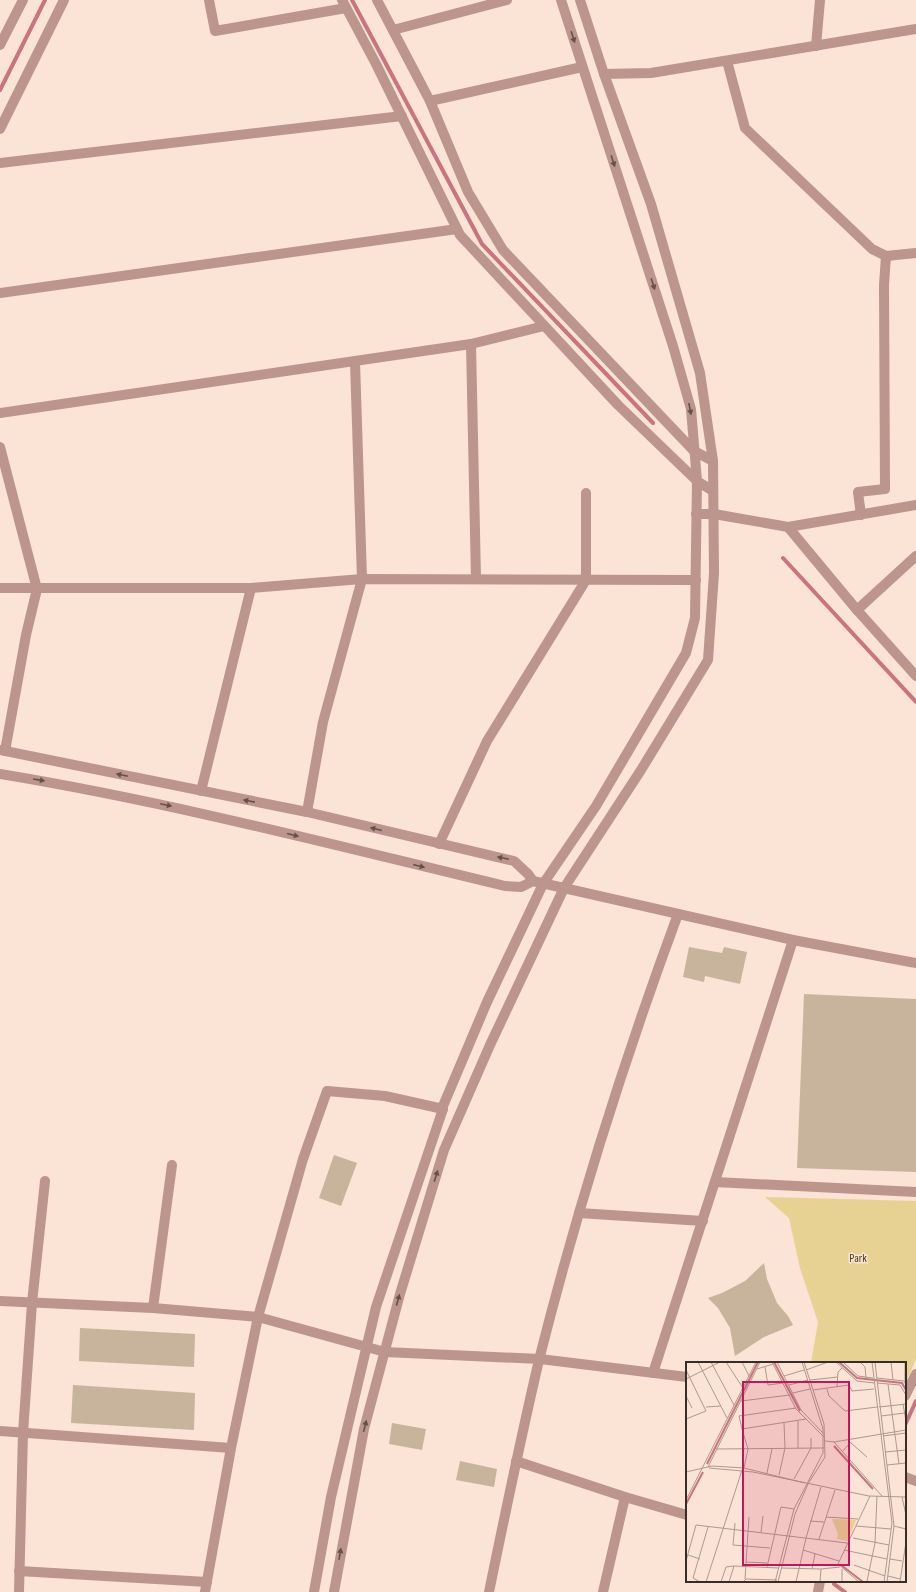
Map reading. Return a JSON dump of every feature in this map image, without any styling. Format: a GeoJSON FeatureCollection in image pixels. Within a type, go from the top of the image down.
{"type":"FeatureCollection","features":[{"type":"Feature","properties":{"kind":"street"},"geometry":{"type":"LineString","coordinates":[[0,44],[23,0]]}},
{"type":"Feature","properties":{"kind":"street"},"geometry":{"type":"LineString","coordinates":[[0,129],[64,0]]}},
{"type":"Feature","properties":{"kind":"street"},"geometry":{"type":"LineString","coordinates":[[209,0],[215,31],[344,4],[402,116],[460,235],[618,405],[697,481],[714,491]]}},
{"type":"Feature","properties":{"kind":"street"},"geometry":{"type":"LineString","coordinates":[[377,0],[430,102],[468,192],[503,250],[694,451],[713,462]]}},
{"type":"Feature","properties":{"kind":"street"},"geometry":{"type":"LineString","coordinates":[[393,30],[507,0]]}},
{"type":"Feature","properties":{"kind":"street"},"geometry":{"type":"LineString","coordinates":[[314,1592],[331,1497],[376,1307],[443,1109],[442,1106],[487,1002],[543,884],[596,806],[686,653],[695,618],[697,481],[691,410],[673,346],[561,0]]}},
{"type":"Feature","properties":{"kind":"street"},"geometry":{"type":"LineString","coordinates":[[334,1592],[364,1429],[400,1294],[444,1150],[490,1045],[564,888],[641,770],[708,660],[714,573],[714,491],[713,462],[700,373],[651,204],[604,74],[580,0]]}},
{"type":"Feature","properties":{"kind":"street"},"geometry":{"type":"LineString","coordinates":[[816,46],[820,0]]}},
{"type":"Feature","properties":{"kind":"street"},"geometry":{"type":"LineString","coordinates":[[604,74],[651,73],[916,30]]}},
{"type":"Feature","properties":{"kind":"street"},"geometry":{"type":"LineString","coordinates":[[727,60],[746,128],[872,249],[886,256],[916,253]]}},
{"type":"Feature","properties":{"kind":"street"},"geometry":{"type":"LineString","coordinates":[[430,102],[582,67]]}},
{"type":"Feature","properties":{"kind":"street"},"geometry":{"type":"LineString","coordinates":[[0,163],[402,116]]}},
{"type":"Feature","properties":{"kind":"street"},"geometry":{"type":"LineString","coordinates":[[0,293],[457,230]]}},
{"type":"Feature","properties":{"kind":"street"},"geometry":{"type":"LineString","coordinates":[[860,515],[858,492],[885,489],[884,285],[886,256]]}},
{"type":"Feature","properties":{"kind":"street"},"geometry":{"type":"LineString","coordinates":[[0,413],[127,393],[355,362],[471,344],[544,326]]}},
{"type":"Feature","properties":{"kind":"street"},"geometry":{"type":"LineString","coordinates":[[471,344],[476,579]]}},
{"type":"Feature","properties":{"kind":"street"},"geometry":{"type":"LineString","coordinates":[[307,812],[323,722],[362,579],[355,362]]}},
{"type":"Feature","properties":{"kind":"street"},"geometry":{"type":"LineString","coordinates":[[0,447],[37,589],[26,635],[3,751],[307,812],[514,861],[528,874],[532,881]]}},
{"type":"Feature","properties":{"kind":"street"},"geometry":{"type":"LineString","coordinates":[[439,844],[487,742],[586,580],[586,493]]}},
{"type":"Feature","properties":{"kind":"street"},"geometry":{"type":"LineString","coordinates":[[696,514],[714,514],[788,527],[916,506]]}},
{"type":"Feature","properties":{"kind":"street"},"geometry":{"type":"LineString","coordinates":[[788,527],[857,610],[916,676]]}},
{"type":"Feature","properties":{"kind":"street"},"geometry":{"type":"LineString","coordinates":[[857,610],[916,556]]}},
{"type":"Feature","properties":{"kind":"street"},"geometry":{"type":"LineString","coordinates":[[0,588],[251,588],[362,579],[696,580]]}},
{"type":"Feature","properties":{"kind":"street"},"geometry":{"type":"LineString","coordinates":[[201,791],[251,588]]}},
{"type":"Feature","properties":{"kind":"street"},"geometry":{"type":"LineString","coordinates":[[0,774],[86,788],[190,811],[505,886],[521,887],[532,881],[793,940],[916,963]]}},
{"type":"Feature","properties":{"kind":"street"},"geometry":{"type":"LineString","coordinates":[[489,1592],[516,1462],[540,1359],[579,1213],[638,1023],[678,914]]}},
{"type":"Feature","properties":{"kind":"street"},"geometry":{"type":"LineString","coordinates":[[653,1373],[793,940]]}},
{"type":"Feature","properties":{"kind":"street"},"geometry":{"type":"LineString","coordinates":[[205,1592],[231,1448],[258,1317],[303,1159],[327,1091],[385,1096],[443,1109]]}},
{"type":"Feature","properties":{"kind":"street"},"geometry":{"type":"LineString","coordinates":[[153,1308],[172,1165]]}},
{"type":"Feature","properties":{"kind":"street"},"geometry":{"type":"LineString","coordinates":[[19,1592],[23,1433],[32,1303],[45,1181]]}},
{"type":"Feature","properties":{"kind":"street"},"geometry":{"type":"LineString","coordinates":[[715,1182],[916,1192]]}},
{"type":"Feature","properties":{"kind":"street"},"geometry":{"type":"LineString","coordinates":[[579,1213],[703,1221]]}},
{"type":"Feature","properties":{"kind":"street"},"geometry":{"type":"LineString","coordinates":[[0,1300],[32,1303],[153,1308],[258,1317],[385,1352],[540,1359],[686,1377]]}},
{"type":"Feature","properties":{"kind":"street"},"geometry":{"type":"LineString","coordinates":[[906,1394],[916,1374]]}},
{"type":"Feature","properties":{"kind":"street"},"geometry":{"type":"LineString","coordinates":[[0,1431],[231,1448]]}},
{"type":"Feature","properties":{"kind":"street"},"geometry":{"type":"LineString","coordinates":[[516,1462],[686,1515]]}},
{"type":"Feature","properties":{"kind":"street"},"geometry":{"type":"LineString","coordinates":[[906,1477],[916,1481]]}},
{"type":"Feature","properties":{"kind":"street"},"geometry":{"type":"LineString","coordinates":[[603,1592],[625,1497]]}},
{"type":"Feature","properties":{"kind":"street"},"geometry":{"type":"LineString","coordinates":[[19,1571],[207,1582]]}},
{"type":"Feature","properties":{"kind":"street"},"geometry":{"type":"LineString","coordinates":[[818,1592],[820,1582]]}},
{"type":"Feature","properties":{"kind":"green space","name":"Park"},"geometry":{"type":"Polygon","coordinates":[[[765,1197],[916,1201],[916,1359],[906,1383],[906,1362],[811,1362],[818,1322],[800,1268],[789,1218],[765,1197]]]}},
{"type":"Feature","properties":{"kind":"building"},"geometry":{"type":"Polygon","coordinates":[[[689,947],[722,953],[724,947],[747,952],[740,984],[705,976],[704,982],[683,977],[689,947]]]}},
{"type":"Feature","properties":{"kind":"building"},"geometry":{"type":"Polygon","coordinates":[[[804,994],[916,999],[916,1172],[797,1168],[804,994]]]}},
{"type":"Feature","properties":{"kind":"building"},"geometry":{"type":"Polygon","coordinates":[[[334,1155],[357,1163],[341,1206],[319,1198],[334,1155]]]}},
{"type":"Feature","properties":{"kind":"building"},"geometry":{"type":"Polygon","coordinates":[[[764,1263],[767,1279],[777,1303],[788,1316],[793,1325],[764,1337],[735,1356],[730,1328],[718,1308],[708,1298],[722,1293],[745,1281],[764,1263]]]}},
{"type":"Feature","properties":{"kind":"building"},"geometry":{"type":"Polygon","coordinates":[[[80,1328],[195,1334],[194,1367],[79,1361],[80,1328]]]}},
{"type":"Feature","properties":{"kind":"building"},"geometry":{"type":"Polygon","coordinates":[[[73,1385],[195,1393],[194,1430],[71,1423],[73,1385]]]}},
{"type":"Feature","properties":{"kind":"building"},"geometry":{"type":"Polygon","coordinates":[[[392,1423],[426,1429],[422,1450],[389,1444],[392,1423]]]}},
{"type":"Feature","properties":{"kind":"building"},"geometry":{"type":"Polygon","coordinates":[[[460,1461],[497,1469],[494,1487],[456,1480],[460,1461]]]}},
{"type":"Feature","properties":{"kind":"waterway"},"geometry":{"type":"LineString","coordinates":[[0,90],[45,0]]}},
{"type":"Feature","properties":{"kind":"waterway"},"geometry":{"type":"LineString","coordinates":[[352,0],[482,244],[653,423]]}},
{"type":"Feature","properties":{"kind":"waterway"},"geometry":{"type":"LineString","coordinates":[[783,558],[916,702]]}},
{"type":"Feature","properties":{"kind":"waterway"},"geometry":{"type":"LineString","coordinates":[[906,1423],[916,1401]]}},
{"type":"Feature","properties":{"kind":"waterway"},"geometry":{"type":"LineString","coordinates":[[835,1582],[834,1584],[845,1592]]}}]}
